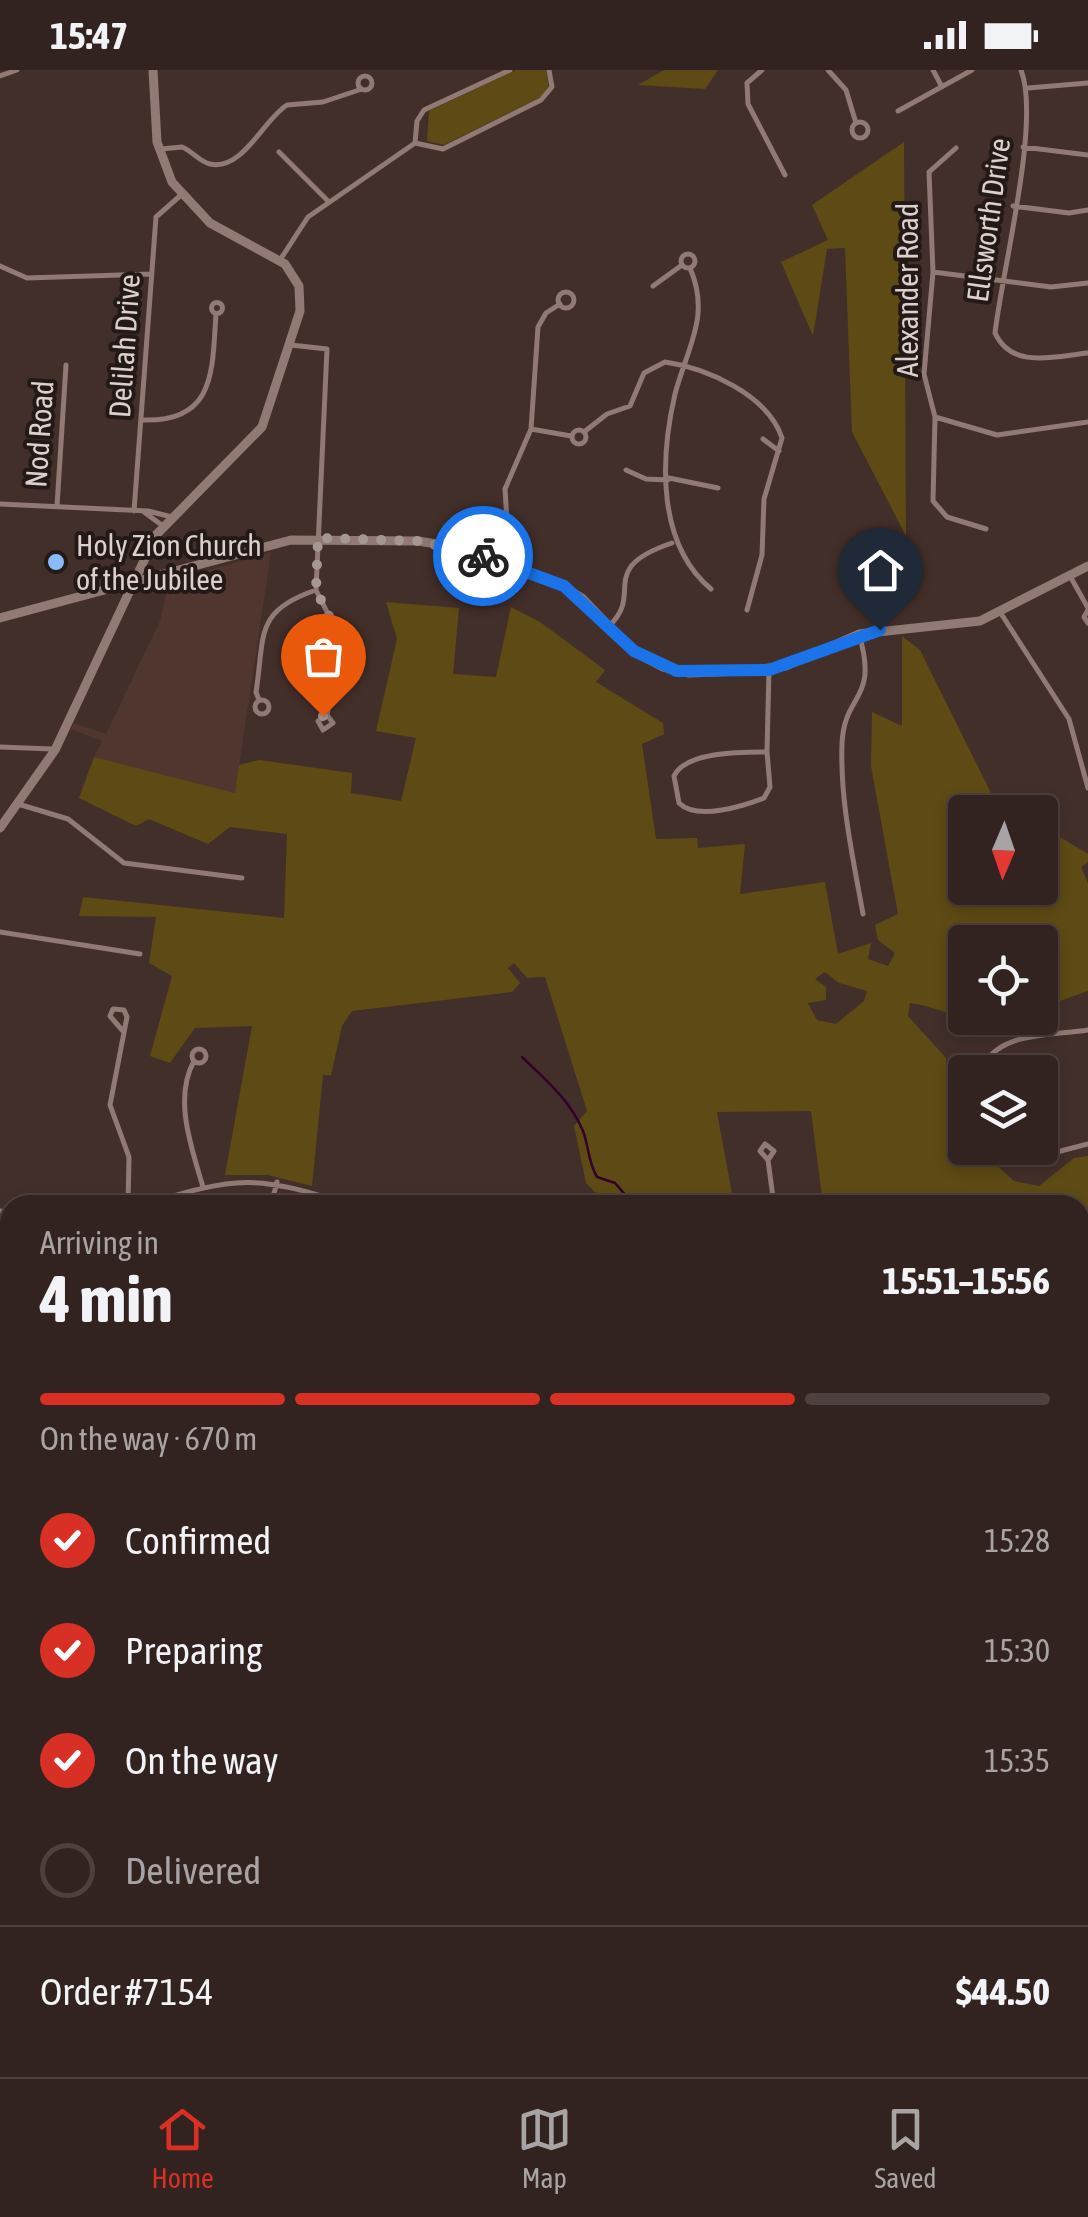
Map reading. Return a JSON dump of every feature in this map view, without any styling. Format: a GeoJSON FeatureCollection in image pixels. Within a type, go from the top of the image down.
{"type":"FeatureCollection","features":[{"type":"Feature","properties":{"kind":"main road"},"geometry":{"type":"LineString","coordinates":[[0,828],[55,750],[132,584],[164,526],[262,428],[290,345],[301,295],[293,274],[280,260],[215,227],[181,194],[158,150],[153,70]]}},
{"type":"Feature","properties":{"kind":"main road"},"geometry":{"type":"LineString","coordinates":[[0,618],[258,548],[318,538],[438,544],[564,586],[639,655],[670,670],[769,670],[859,634],[980,621],[1088,566]]}},
{"type":"Feature","properties":{"kind":"street"},"geometry":{"type":"LineString","coordinates":[[0,76],[17,70]]}},
{"type":"Feature","properties":{"kind":"street"},"geometry":{"type":"LineString","coordinates":[[415,143],[417,121],[424,110],[510,70]]}},
{"type":"Feature","properties":{"kind":"street"},"geometry":{"type":"LineString","coordinates":[[280,260],[304,221],[328,201],[415,143],[443,149],[541,100],[551,90],[550,72],[559,70]]}},
{"type":"Feature","properties":{"kind":"street"},"geometry":{"type":"LineString","coordinates":[[762,70],[747,83],[748,104],[786,175]]}},
{"type":"Feature","properties":{"kind":"street"},"geometry":{"type":"LineString","coordinates":[[828,70],[846,90],[856,123]]}},
{"type":"Feature","properties":{"kind":"street"},"geometry":{"type":"LineString","coordinates":[[933,70],[942,87]]}},
{"type":"Feature","properties":{"kind":"street"},"geometry":{"type":"LineString","coordinates":[[898,112],[972,70]]}},
{"type":"Feature","properties":{"kind":"street","name":"Ellsworth Drive"},"geometry":{"type":"LineString","coordinates":[[1021,70],[1028,88],[1023,148],[995,333],[1010,353],[1028,358],[1088,353]]}},
{"type":"Feature","properties":{"kind":"street"},"geometry":{"type":"LineString","coordinates":[[1028,88],[1088,83]]}},
{"type":"Feature","properties":{"kind":"street"},"geometry":{"type":"LineString","coordinates":[[158,150],[180,146],[209,164],[224,163],[244,151],[286,105],[324,102],[362,89]]}},
{"type":"Feature","properties":{"kind":"street","name":"Alexander Road"},"geometry":{"type":"LineString","coordinates":[[956,148],[929,172],[933,272],[924,374],[935,417],[936,507],[947,517],[986,529]]}},
{"type":"Feature","properties":{"kind":"street"},"geometry":{"type":"LineString","coordinates":[[1023,148],[1088,155]]}},
{"type":"Feature","properties":{"kind":"street"},"geometry":{"type":"LineString","coordinates":[[279,152],[328,201]]}},
{"type":"Feature","properties":{"kind":"street","name":"Delilah Drive"},"geometry":{"type":"LineString","coordinates":[[134,511],[156,217],[181,194]]}},
{"type":"Feature","properties":{"kind":"street"},"geometry":{"type":"LineString","coordinates":[[1014,206],[1069,214],[1088,210]]}},
{"type":"Feature","properties":{"kind":"street"},"geometry":{"type":"LineString","coordinates":[[682,265],[682,256],[692,254],[695,263],[690,268]]}},
{"type":"Feature","properties":{"kind":"street"},"geometry":{"type":"LineString","coordinates":[[682,265],[690,268]]}},
{"type":"Feature","properties":{"kind":"street"},"geometry":{"type":"LineString","coordinates":[[654,286],[682,265]]}},
{"type":"Feature","properties":{"kind":"street"},"geometry":{"type":"LineString","coordinates":[[0,266],[27,278],[151,274]]}},
{"type":"Feature","properties":{"kind":"street"},"geometry":{"type":"LineString","coordinates":[[690,268],[700,313],[671,418],[668,479],[674,542],[695,575],[711,589]]}},
{"type":"Feature","properties":{"kind":"street"},"geometry":{"type":"LineString","coordinates":[[933,272],[1051,287],[1088,283]]}},
{"type":"Feature","properties":{"kind":"street"},"geometry":{"type":"LineString","coordinates":[[504,563],[508,538],[505,489],[532,428],[538,327],[546,314],[560,304]]}},
{"type":"Feature","properties":{"kind":"street"},"geometry":{"type":"LineString","coordinates":[[141,420],[172,418],[204,395],[210,381],[216,314]]}},
{"type":"Feature","properties":{"kind":"street"},"geometry":{"type":"LineString","coordinates":[[290,345],[327,349],[316,590],[342,642],[327,715]]}},
{"type":"Feature","properties":{"kind":"street"},"geometry":{"type":"LineString","coordinates":[[584,432],[608,414],[630,406],[644,372],[653,365],[684,367],[754,400],[780,430],[779,451],[764,499],[762,555],[747,610]]}},
{"type":"Feature","properties":{"kind":"street","name":"Nod Road"},"geometry":{"type":"LineString","coordinates":[[57,506],[66,366]]}},
{"type":"Feature","properties":{"kind":"street"},"geometry":{"type":"LineString","coordinates":[[935,417],[996,434],[1088,422]]}},
{"type":"Feature","properties":{"kind":"street"},"geometry":{"type":"LineString","coordinates":[[532,428],[572,436],[580,444],[586,438],[584,432]]}},
{"type":"Feature","properties":{"kind":"street"},"geometry":{"type":"LineString","coordinates":[[572,436],[578,430],[584,432]]}},
{"type":"Feature","properties":{"kind":"street"},"geometry":{"type":"LineString","coordinates":[[763,439],[779,451]]}},
{"type":"Feature","properties":{"kind":"street"},"geometry":{"type":"LineString","coordinates":[[626,470],[646,479],[718,488]]}},
{"type":"Feature","properties":{"kind":"street"},"geometry":{"type":"LineString","coordinates":[[0,504],[134,511],[172,517]]}},
{"type":"Feature","properties":{"kind":"street"},"geometry":{"type":"LineString","coordinates":[[144,512],[164,526]]}},
{"type":"Feature","properties":{"kind":"street"},"geometry":{"type":"LineString","coordinates":[[609,626],[620,614],[622,582],[630,564],[674,542]]}},
{"type":"Feature","properties":{"kind":"street"},"geometry":{"type":"LineString","coordinates":[[1070,576],[1088,609],[1084,617],[1088,623]]}},
{"type":"Feature","properties":{"kind":"street"},"geometry":{"type":"LineString","coordinates":[[259,700],[256,692],[266,624],[280,604],[316,590]]}},
{"type":"Feature","properties":{"kind":"street"},"geometry":{"type":"LineString","coordinates":[[1000,612],[1070,718],[1088,788]]}},
{"type":"Feature","properties":{"kind":"street"},"geometry":{"type":"LineString","coordinates":[[859,634],[868,671],[842,742],[846,820],[863,914]]}},
{"type":"Feature","properties":{"kind":"street"},"geometry":{"type":"LineString","coordinates":[[767,752],[736,753],[683,765],[674,776],[680,802],[692,811],[714,810],[764,798],[770,788],[769,670]]}},
{"type":"Feature","properties":{"kind":"street"},"geometry":{"type":"LineString","coordinates":[[0,747],[38,745],[55,750]]}},
{"type":"Feature","properties":{"kind":"street"},"geometry":{"type":"LineString","coordinates":[[18,804],[68,819],[131,865],[242,878]]}},
{"type":"Feature","properties":{"kind":"street"},"geometry":{"type":"LineString","coordinates":[[0,932],[140,954]]}},
{"type":"Feature","properties":{"kind":"street"},"geometry":{"type":"LineString","coordinates":[[122,1030],[110,1105],[129,1157],[128,1195]]}},
{"type":"Feature","properties":{"kind":"street"},"geometry":{"type":"LineString","coordinates":[[989,1055],[1003,1044],[1087,1033]]}},
{"type":"Feature","properties":{"kind":"street"},"geometry":{"type":"LineString","coordinates":[[194,1061],[188,1072],[187,1122],[204,1187]]}},
{"type":"Feature","properties":{"kind":"street"},"geometry":{"type":"LineString","coordinates":[[1058,1151],[1088,1144]]}},
{"type":"Feature","properties":{"kind":"street"},"geometry":{"type":"LineString","coordinates":[[768,1160],[773,1195]]}},
{"type":"Feature","properties":{"kind":"street"},"geometry":{"type":"LineString","coordinates":[[176,1195],[245,1179],[277,1182],[318,1195]]}},
{"type":"Feature","properties":{"kind":"street"},"geometry":{"type":"LineString","coordinates":[[273,1195],[277,1182]]}},
{"type":"Feature","properties":{"kind":"shaded area"},"geometry":{"type":"Polygon","coordinates":[[[516,70],[546,70],[549,88],[541,97],[444,145],[427,141],[429,111],[516,70]]]}},
{"type":"Feature","properties":{"kind":"shaded area"},"geometry":{"type":"Polygon","coordinates":[[[664,70],[718,70],[705,89],[638,85],[664,70]]]}},
{"type":"Feature","properties":{"kind":"shaded area"},"geometry":{"type":"Polygon","coordinates":[[[904,142],[906,536],[852,432],[845,248],[827,249],[813,336],[781,262],[828,240],[812,205],[904,142]]]}},
{"type":"Feature","properties":{"kind":"shaded area"},"geometry":{"type":"Polygon","coordinates":[[[271,552],[235,793],[94,757],[102,741],[71,729],[74,723],[106,734],[160,621],[169,582],[271,552]]]}},
{"type":"Feature","properties":{"kind":"shaded area"},"geometry":{"type":"Polygon","coordinates":[[[386,602],[459,608],[453,674],[496,677],[511,607],[540,622],[605,670],[596,682],[663,723],[664,734],[642,744],[656,839],[697,838],[698,848],[745,844],[740,894],[825,882],[838,954],[871,943],[868,959],[888,966],[895,953],[878,940],[875,925],[898,914],[871,766],[872,712],[902,726],[902,636],[920,650],[992,795],[948,795],[948,905],[1058,905],[1058,836],[1088,854],[1088,862],[1081,867],[1088,883],[1088,991],[1058,1002],[1058,925],[948,925],[948,1012],[910,1003],[908,1016],[946,1058],[948,1165],[997,1165],[1014,1181],[1039,1186],[1074,1158],[1088,1156],[1088,1195],[822,1195],[811,1111],[717,1112],[732,1195],[598,1195],[586,1183],[574,1126],[587,1111],[545,977],[527,978],[514,963],[508,968],[520,983],[512,992],[352,1011],[342,1026],[331,1075],[323,1075],[312,1186],[268,1175],[225,1175],[252,1026],[195,1028],[170,1063],[150,1056],[172,976],[149,963],[156,917],[79,916],[83,897],[284,918],[287,834],[230,827],[208,844],[149,819],[136,826],[79,798],[94,757],[235,793],[239,765],[259,760],[352,773],[351,793],[401,801],[416,738],[376,731],[397,639],[386,602]],[[825,972],[815,979],[826,987],[826,1000],[808,1003],[817,1020],[836,1024],[864,1001],[867,991],[839,983],[825,972]]]}},
{"type":"Feature","properties":{"kind":"waterway"},"geometry":{"type":"LineString","coordinates":[[522,1057],[571,1109],[583,1131],[597,1177],[615,1183],[625,1195]]}},
{"type":"Feature","properties":{"kind":"way so far"},"geometry":{"type":"LineString","coordinates":[[323,716],[327,715],[342,642],[316,590],[318,538],[418,541],[454,546],[483,556]]}},
{"type":"Feature","properties":{"kind":"place","name":"Holy Zion Church of the Jubilee"},"geometry":{"type":"Point","coordinates":[56,562]}},
{"type":"Feature","properties":{"kind":"route"},"geometry":{"type":"LineString","coordinates":[[483,556],[564,586],[582,598],[634,651],[677,671],[769,670],[842,640],[880,630]]}}]}
